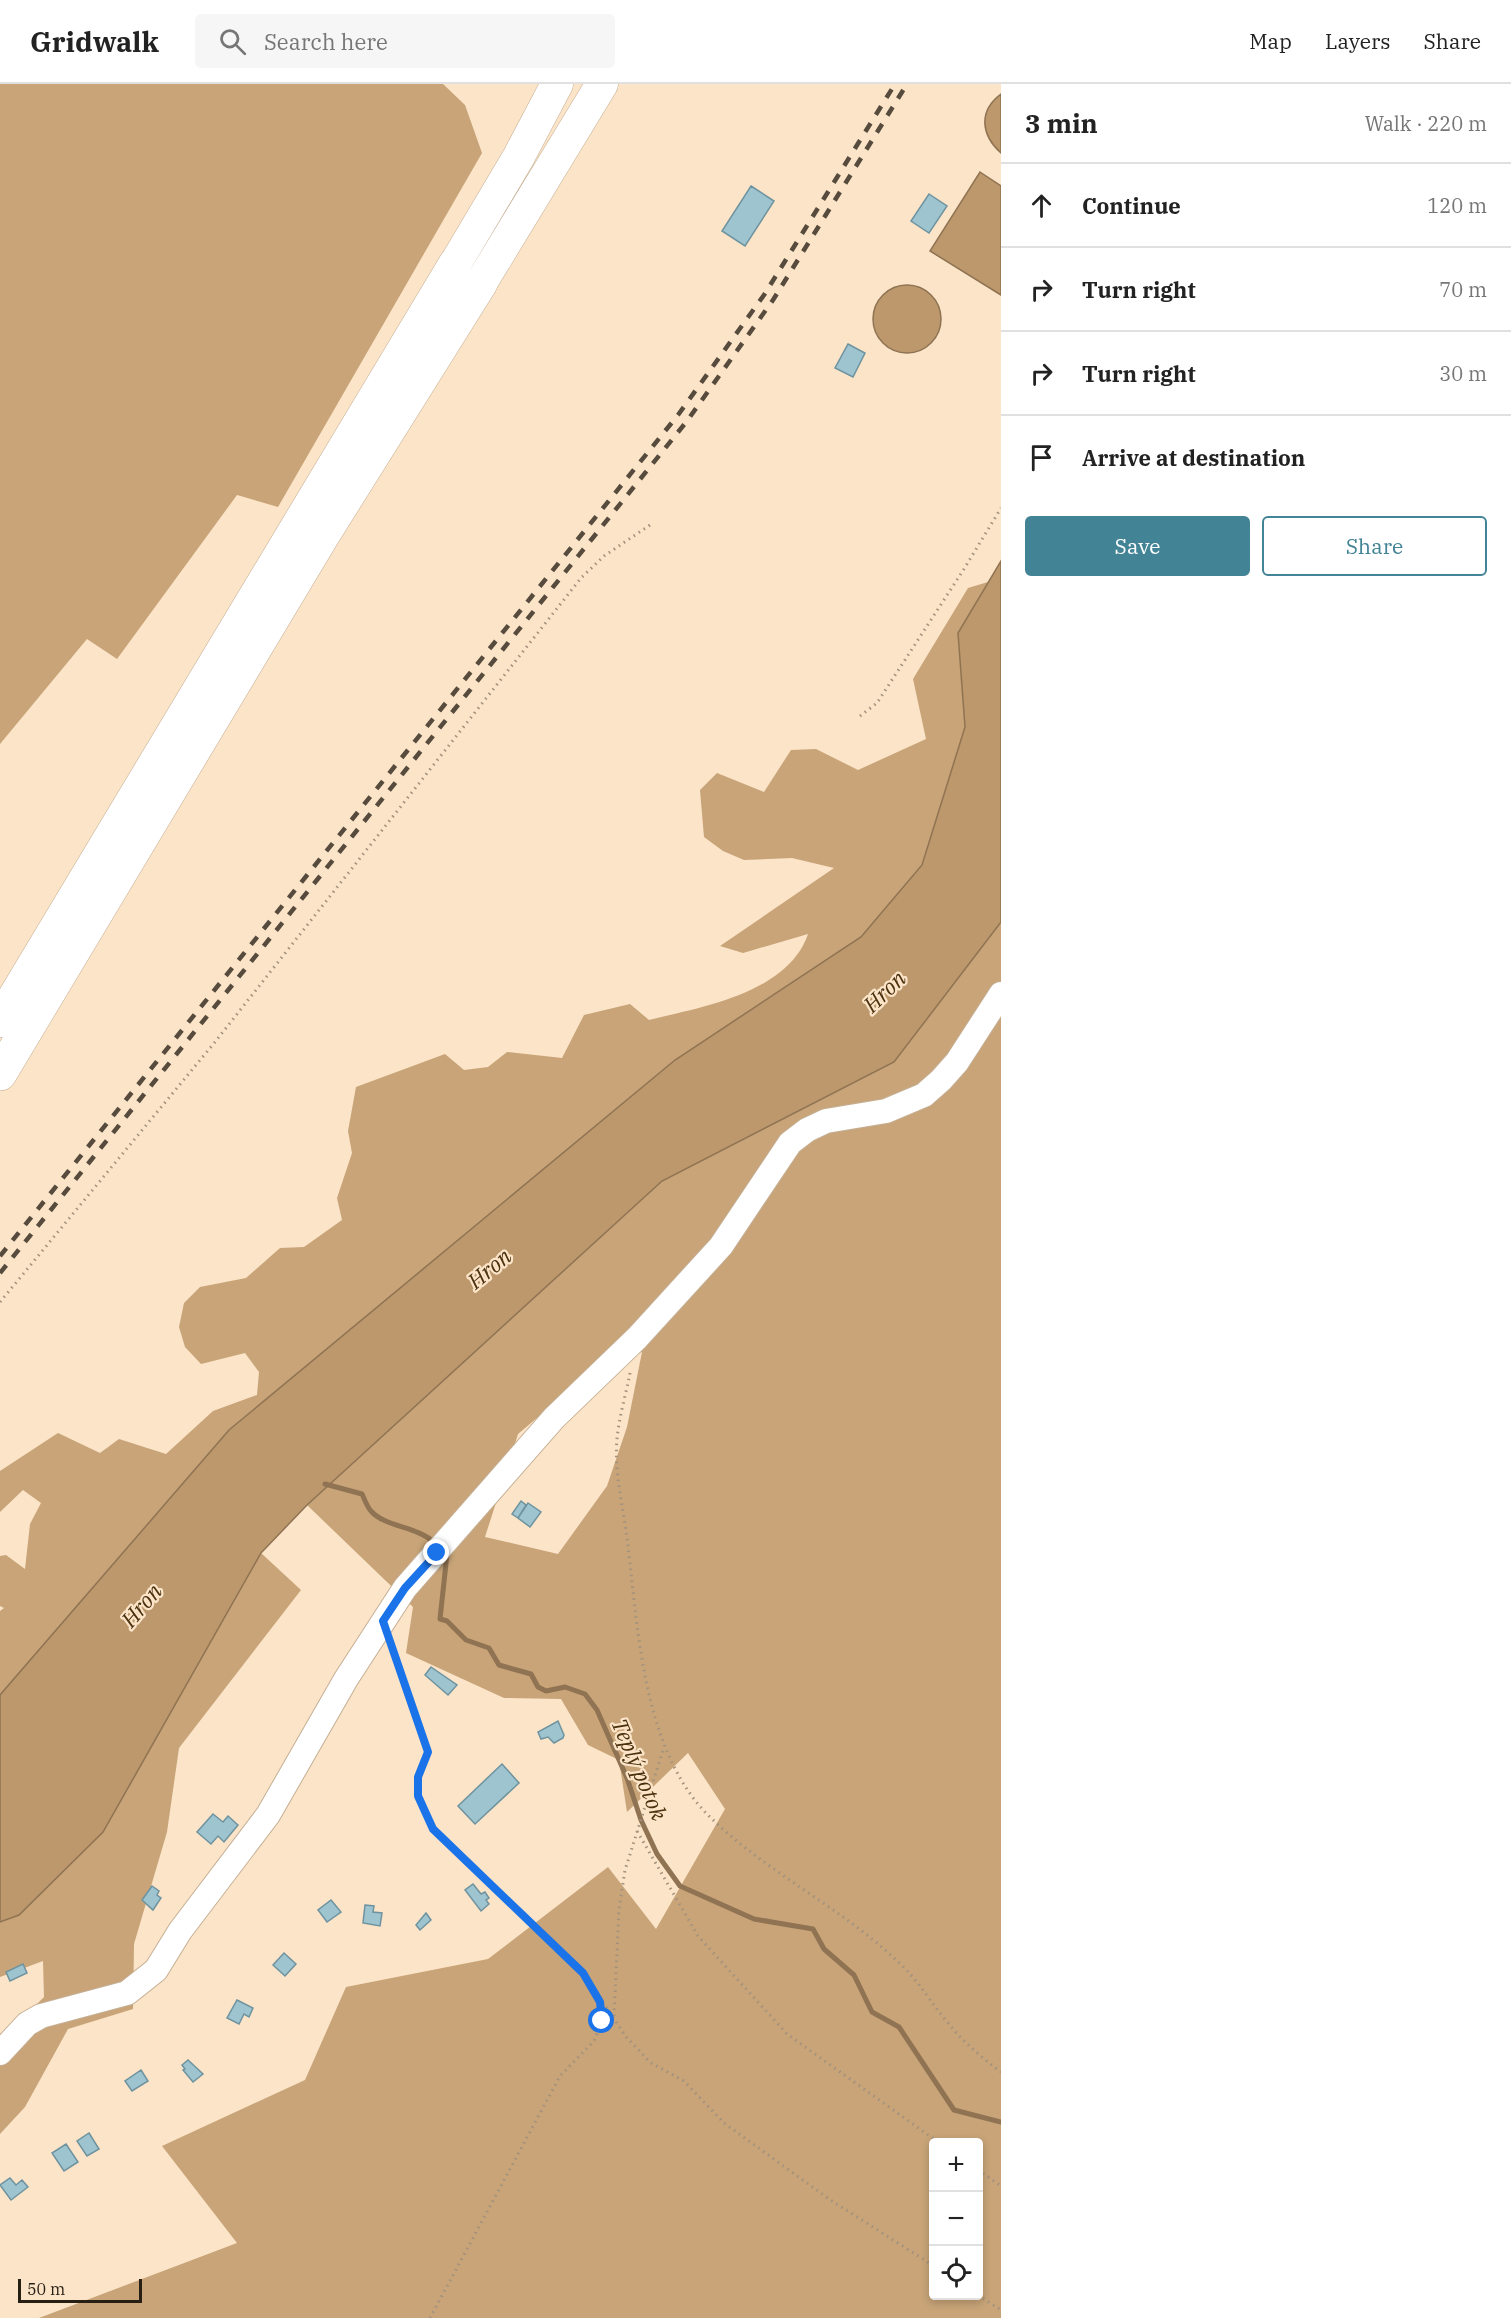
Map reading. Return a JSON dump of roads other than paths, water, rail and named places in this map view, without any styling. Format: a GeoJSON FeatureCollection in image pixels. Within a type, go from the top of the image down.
{"type":"FeatureCollection","features":[{"type":"Feature","properties":{"kind":"highway"},"geometry":{"type":"LineString","coordinates":[[0,1022],[468,273]]}},
{"type":"Feature","properties":{"kind":"highway"},"geometry":{"type":"LineString","coordinates":[[0,1074],[322,537],[468,273]]}},
{"type":"Feature","properties":{"kind":"main road"},"geometry":{"type":"LineString","coordinates":[[468,273],[518,158],[557,84]]}},
{"type":"Feature","properties":{"kind":"main road"},"geometry":{"type":"LineString","coordinates":[[518,158],[594,87]]}},
{"type":"Feature","properties":{"kind":"main road"},"geometry":{"type":"LineString","coordinates":[[468,273],[594,87]]}},
{"type":"Feature","properties":{"kind":"street"},"geometry":{"type":"LineString","coordinates":[[0,2054],[27,2024],[41,2016],[127,1993],[156,1970],[180,1931],[268,1815],[346,1679],[405,1588],[554,1418],[637,1338],[721,1246],[790,1143],[807,1130],[826,1121],[886,1111],[924,1095],[957,1062],[1001,994]]}},
{"type":"Feature","properties":{"kind":"water"},"geometry":{"type":"Polygon","coordinates":[[[1001,94],[1001,153],[989,139],[985,123],[988,108],[1001,94]]]}},
{"type":"Feature","properties":{"kind":"water"},"geometry":{"type":"Polygon","coordinates":[[[980,172],[1001,186],[1001,295],[930,251],[980,172]]]}},
{"type":"Feature","properties":{"kind":"water"},"geometry":{"type":"Polygon","coordinates":[[[907,285],[920,288],[931,295],[938,306],[941,319],[938,332],[931,343],[920,350],[907,353],[894,350],[883,343],[876,332],[873,319],[876,306],[883,295],[894,288],[907,285]]]}},
{"type":"Feature","properties":{"kind":"water","name":"Hron"},"geometry":{"type":"Polygon","coordinates":[[[1001,561],[1001,922],[894,1062],[662,1181],[307,1505],[261,1553],[103,1832],[19,1915],[0,1922],[0,1695],[229,1430],[675,1060],[861,937],[922,865],[965,727],[958,633],[1001,561]]]}},
{"type":"Feature","properties":{"kind":"waterway","name":"Teplý potok"},"geometry":{"type":"LineString","coordinates":[[325,1484],[362,1494],[377,1517],[420,1533],[436,1544]]}},
{"type":"Feature","properties":{"kind":"waterway","name":"Teplý potok"},"geometry":{"type":"LineString","coordinates":[[447,1554],[440,1619],[447,1621],[466,1640],[489,1648],[499,1665],[531,1674],[538,1687],[546,1691],[565,1687],[585,1694],[597,1710],[657,1854],[680,1886],[754,1919],[813,1929],[824,1949],[854,1975],[872,2012],[899,2027],[954,2110],[1001,2122]]}},
{"type":"Feature","properties":{"kind":"railway"},"geometry":{"type":"LineString","coordinates":[[0,1256],[678,415],[764,295],[895,84]]}},
{"type":"Feature","properties":{"kind":"railway"},"geometry":{"type":"LineString","coordinates":[[0,1273],[687,421],[773,300],[907,84]]}}]}
